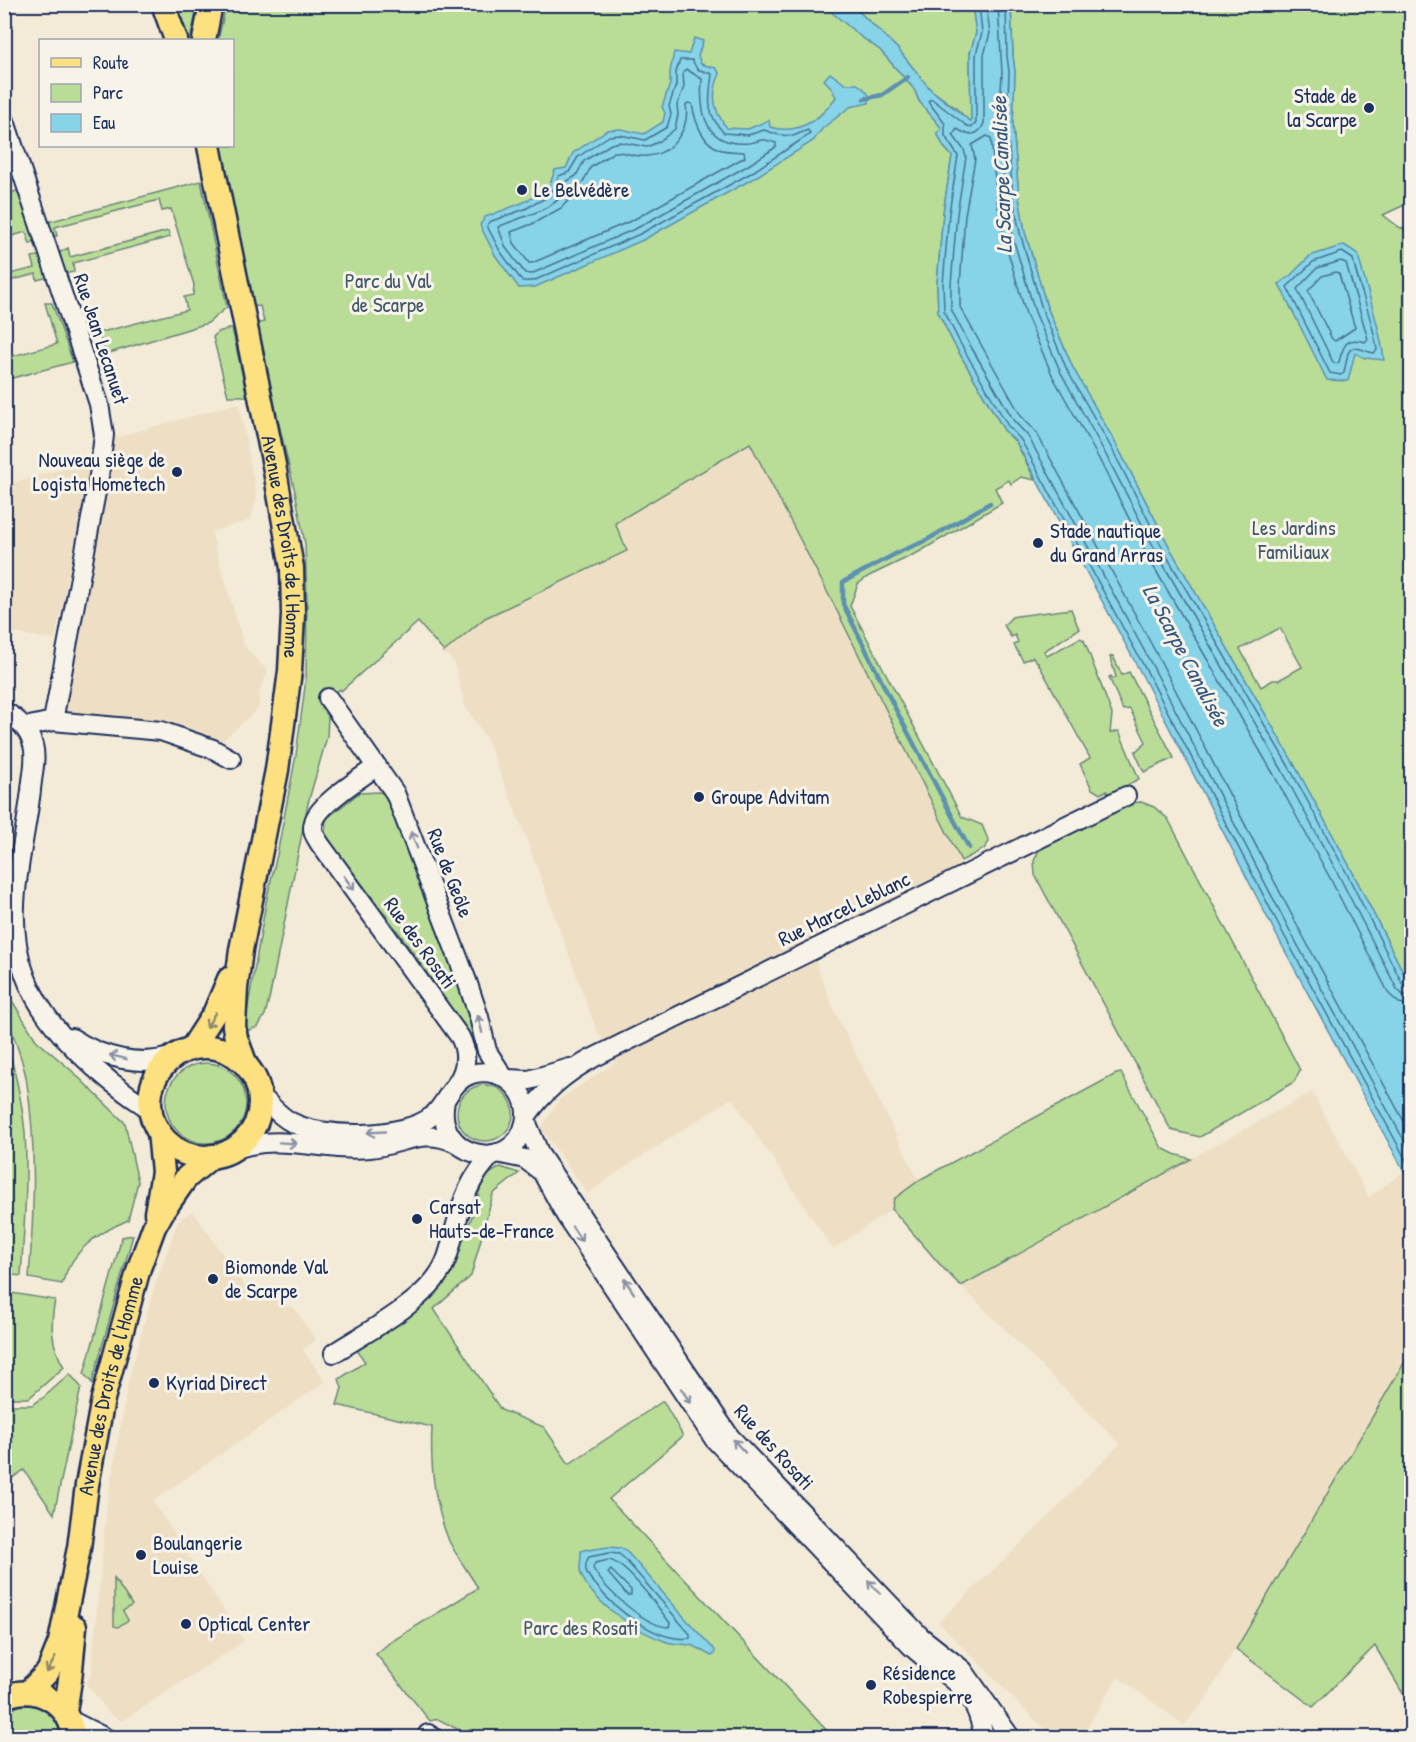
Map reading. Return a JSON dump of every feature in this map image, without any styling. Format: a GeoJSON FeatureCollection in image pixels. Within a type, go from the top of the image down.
{"type":"FeatureCollection","features":[{"type":"Feature","properties":{"kind":"main road"},"geometry":{"type":"LineString","coordinates":[[163,4],[176,39]]}},
{"type":"Feature","properties":{"kind":"main road"},"geometry":{"type":"LineString","coordinates":[[204,39],[211,4]]}},
{"type":"Feature","properties":{"kind":"main road","name":"Avenue des Droits de l'Homme"},"geometry":{"type":"LineString","coordinates":[[209,147],[274,465],[292,568],[293,615],[290,671],[280,748],[241,950]]}},
{"type":"Feature","properties":{"kind":"main road"},"geometry":{"type":"LineString","coordinates":[[154,1227],[163,1172],[159,1132],[151,1110],[152,1091],[156,1077],[165,1065],[184,1052],[208,1026],[220,1004],[241,950]]}},
{"type":"Feature","properties":{"kind":"main road"},"geometry":{"type":"LineString","coordinates":[[154,1227],[180,1186],[194,1171],[245,1140],[260,1113],[260,1095],[255,1079],[238,1047],[234,1026],[241,950]]}},
{"type":"Feature","properties":{"kind":"main road"},"geometry":{"type":"LineString","coordinates":[[184,1052],[206,1047],[224,1050],[246,1065]]}},
{"type":"Feature","properties":{"kind":"main road"},"geometry":{"type":"LineString","coordinates":[[159,1132],[184,1153],[198,1156],[221,1154]]}},
{"type":"Feature","properties":{"kind":"main road","name":"Avenue des Droits de l'Homme"},"geometry":{"type":"LineString","coordinates":[[15,1692],[48,1672],[57,1652],[79,1548],[88,1477],[103,1400],[134,1284],[154,1227]]}},
{"type":"Feature","properties":{"kind":"main road","name":"Avenue des Droits de l'Homme"},"geometry":{"type":"LineString","coordinates":[[70,1723],[70,1680],[80,1571],[79,1548]]}},
{"type":"Feature","properties":{"kind":"main road"},"geometry":{"type":"LineString","coordinates":[[15,1692],[50,1699],[70,1723]]}},
{"type":"Feature","properties":{"kind":"street","name":"Rue Jean Lecanuet"},"geometry":{"type":"LineString","coordinates":[[4,118],[87,363],[104,423],[99,476],[53,721]]}},
{"type":"Feature","properties":{"kind":"street","name":"Rue de Geôle"},"geometry":{"type":"LineString","coordinates":[[328,698],[395,793],[467,981],[487,1052],[505,1077]]}},
{"type":"Feature","properties":{"kind":"street"},"geometry":{"type":"LineString","coordinates":[[4,711],[16,717],[25,727],[34,746],[27,816],[14,898],[14,926],[26,979],[34,997],[56,1027],[84,1058],[151,1110]]}},
{"type":"Feature","properties":{"kind":"street"},"geometry":{"type":"LineString","coordinates":[[25,727],[53,721],[161,731],[213,749],[231,759]]}},
{"type":"Feature","properties":{"kind":"street","name":"Rue des Rosati"},"geometry":{"type":"LineString","coordinates":[[377,766],[317,813],[313,824],[315,836],[460,1037],[466,1062],[464,1072],[457,1083]]}},
{"type":"Feature","properties":{"kind":"street","name":"Rue Marcel Leblanc"},"geometry":{"type":"LineString","coordinates":[[505,1077],[521,1080],[537,1078],[583,1064],[1126,796]]}},
{"type":"Feature","properties":{"kind":"street"},"geometry":{"type":"LineString","coordinates":[[56,1027],[84,1045],[122,1059],[156,1061],[184,1052]]}},
{"type":"Feature","properties":{"kind":"street","name":"Rue Marcel Leblanc"},"geometry":{"type":"LineString","coordinates":[[526,1119],[542,1096],[583,1064]]}},
{"type":"Feature","properties":{"kind":"street"},"geometry":{"type":"LineString","coordinates":[[260,1095],[282,1116],[296,1125],[346,1133],[410,1128],[431,1117],[457,1083],[477,1073],[490,1073],[505,1077],[522,1095],[526,1119],[523,1130],[516,1141],[495,1154],[475,1174],[463,1200],[447,1259],[432,1284],[410,1303],[334,1353]]}},
{"type":"Feature","properties":{"kind":"street"},"geometry":{"type":"LineString","coordinates":[[445,1101],[445,1124],[457,1144],[464,1171],[463,1200]]}},
{"type":"Feature","properties":{"kind":"street","name":"Rue des Rosati"},"geometry":{"type":"LineString","coordinates":[[526,1119],[540,1155],[730,1437],[921,1637],[963,1670],[1011,1737]]}},
{"type":"Feature","properties":{"kind":"street"},"geometry":{"type":"LineString","coordinates":[[221,1154],[254,1144],[274,1142],[336,1149],[361,1149],[430,1135],[457,1144],[471,1153],[495,1154]]}},
{"type":"Feature","properties":{"kind":"street","name":"Rue des Rosati"},"geometry":{"type":"LineString","coordinates":[[495,1154],[525,1159],[542,1172],[566,1216],[714,1439],[911,1646],[959,1682],[974,1704],[984,1737]]}},
{"type":"Feature","properties":{"kind":"street"},"geometry":{"type":"LineString","coordinates":[[70,1723],[106,1737]]}},
{"type":"Feature","properties":{"kind":"street"},"geometry":{"type":"LineString","coordinates":[[427,1737],[428,1734],[434,1737]]}},
{"type":"Feature","properties":{"kind":"shaded area"},"geometry":{"type":"Polygon","coordinates":[[[239,403],[257,499],[250,520],[211,532],[244,646],[268,671],[259,694],[259,708],[213,749],[53,721],[102,450],[114,438],[239,403]]]}},
{"type":"Feature","properties":{"kind":"shaded area"},"geometry":{"type":"Polygon","coordinates":[[[750,443],[833,603],[967,875],[812,950],[836,1014],[917,1177],[921,1179],[894,1199],[892,1209],[833,1249],[732,1098],[588,1194],[541,1128],[560,1099],[616,1062],[595,1026],[525,835],[486,738],[465,706],[454,662],[444,652],[485,618],[627,552],[615,523],[750,443]]]}},
{"type":"Feature","properties":{"kind":"shaded area"},"geometry":{"type":"Polygon","coordinates":[[[92,460],[55,640],[5,631],[4,486],[92,460]]]}},
{"type":"Feature","properties":{"kind":"shaded area"},"geometry":{"type":"Polygon","coordinates":[[[5,711],[16,717],[5,791],[5,711]]]}},
{"type":"Feature","properties":{"kind":"shaded area"},"geometry":{"type":"Polygon","coordinates":[[[1312,1092],[1369,1197],[1405,1171],[1412,1184],[1411,1351],[1205,1700],[1184,1725],[1118,1677],[1081,1737],[1052,1737],[938,1622],[1030,1535],[1120,1444],[961,1286],[1312,1092]]]}},
{"type":"Feature","properties":{"kind":"shaded area"},"geometry":{"type":"Polygon","coordinates":[[[193,1211],[248,1291],[256,1296],[261,1285],[283,1290],[278,1303],[294,1308],[316,1340],[303,1350],[325,1382],[153,1501],[244,1641],[122,1721],[111,1715],[86,1684],[91,1674],[107,1503],[129,1378],[153,1291],[178,1221],[193,1211]]]}},
{"type":"Feature","properties":{"kind":"green space","name":"Parc du Val de Scarpe"},"geometry":{"type":"Polygon","coordinates":[[[823,4],[880,50],[914,89],[919,101],[940,126],[941,130],[937,133],[952,156],[943,213],[937,284],[938,312],[1004,430],[1016,442],[1035,480],[1021,477],[1011,484],[1009,480],[995,488],[1002,503],[919,552],[869,576],[858,584],[850,606],[962,817],[982,825],[989,842],[984,849],[961,861],[833,603],[750,443],[615,523],[627,551],[485,618],[444,652],[418,622],[341,691],[340,689],[324,700],[328,717],[327,737],[308,803],[270,995],[265,1015],[258,1027],[246,1031],[245,1023],[267,897],[296,755],[306,679],[307,601],[305,544],[296,496],[255,324],[264,322],[260,306],[250,307],[221,147],[234,147],[234,39],[218,39],[226,5],[823,4]]]}},
{"type":"Feature","properties":{"kind":"green space"},"geometry":{"type":"Polygon","coordinates":[[[172,5],[198,5],[190,39],[185,39],[172,5]]]}},
{"type":"Feature","properties":{"kind":"green space"},"geometry":{"type":"Polygon","coordinates":[[[852,5],[972,5],[976,33],[970,53],[971,123],[956,108],[930,89],[898,49],[852,5]]]}},
{"type":"Feature","properties":{"kind":"green space","name":"Les Jardins Familiaux"},"geometry":{"type":"Polygon","coordinates":[[[1011,5],[1411,5],[1411,202],[1383,215],[1399,227],[1412,232],[1411,988],[1350,867],[1294,764],[1171,550],[1073,368],[1047,307],[1025,232],[1019,198],[1013,125],[1015,72],[1011,5]],[[1280,628],[1240,649],[1261,687],[1302,667],[1280,628]]]}},
{"type":"Feature","properties":{"kind":"green space"},"geometry":{"type":"Polygon","coordinates":[[[201,181],[227,307],[208,323],[106,354],[98,333],[187,310],[184,297],[193,295],[194,285],[171,209],[162,211],[159,200],[55,227],[57,236],[51,236],[48,222],[201,181]]]}},
{"type":"Feature","properties":{"kind":"green space"},"geometry":{"type":"Polygon","coordinates":[[[22,189],[39,241],[30,244],[26,232],[5,238],[5,195],[22,189]]]}},
{"type":"Feature","properties":{"kind":"green space"},"geometry":{"type":"Polygon","coordinates":[[[168,231],[170,237],[73,263],[74,272],[64,274],[57,254],[68,248],[70,257],[168,231]]]}},
{"type":"Feature","properties":{"kind":"green space"},"geometry":{"type":"Polygon","coordinates":[[[43,255],[48,277],[37,280],[36,274],[5,282],[5,275],[35,268],[32,257],[43,255]]]}},
{"type":"Feature","properties":{"kind":"green space"},"geometry":{"type":"Polygon","coordinates":[[[45,303],[52,303],[73,362],[5,380],[5,358],[57,344],[45,303]]]}},
{"type":"Feature","properties":{"kind":"green space"},"geometry":{"type":"Polygon","coordinates":[[[232,328],[247,396],[228,396],[213,337],[218,332],[232,328]]]}},
{"type":"Feature","properties":{"kind":"green space"},"geometry":{"type":"Polygon","coordinates":[[[1071,609],[1079,629],[1044,651],[1047,656],[1080,638],[1084,640],[1112,714],[1110,733],[1119,731],[1139,779],[1110,794],[1106,791],[1100,794],[1092,789],[1080,764],[1090,758],[1038,663],[1033,657],[1023,661],[1014,645],[1018,642],[1015,635],[1011,637],[1004,625],[1012,617],[1071,609]]]}},
{"type":"Feature","properties":{"kind":"green space"},"geometry":{"type":"Polygon","coordinates":[[[1113,656],[1122,675],[1129,672],[1174,758],[1144,772],[1135,752],[1146,742],[1130,709],[1123,710],[1109,677],[1113,679],[1116,677],[1110,657],[1113,656]]]}},
{"type":"Feature","properties":{"kind":"green space"},"geometry":{"type":"Polygon","coordinates":[[[380,792],[388,796],[484,1051],[472,1054],[443,1002],[440,992],[325,835],[326,819],[359,793],[380,792]]]}},
{"type":"Feature","properties":{"kind":"green space"},"geometry":{"type":"Polygon","coordinates":[[[1141,802],[1154,807],[1168,819],[1300,1070],[1294,1082],[1200,1137],[1171,1130],[1035,875],[1034,861],[1040,848],[1129,803],[1141,802]]]}},
{"type":"Feature","properties":{"kind":"green space"},"geometry":{"type":"Polygon","coordinates":[[[5,989],[36,1040],[71,1070],[125,1123],[138,1182],[128,1220],[87,1244],[72,1262],[62,1284],[29,1278],[33,1202],[32,1127],[26,1077],[7,1012],[5,989]]]}},
{"type":"Feature","properties":{"kind":"green space"},"geometry":{"type":"Polygon","coordinates":[[[4,1034],[17,1083],[25,1133],[26,1187],[21,1276],[5,1274],[9,1200],[4,1122],[4,1034]]]}},
{"type":"Feature","properties":{"kind":"green space"},"geometry":{"type":"Polygon","coordinates":[[[206,1063],[221,1066],[234,1075],[243,1088],[246,1103],[243,1118],[234,1131],[221,1140],[206,1143],[191,1140],[178,1131],[169,1118],[166,1103],[169,1088],[178,1075],[191,1066],[206,1063]]]}},
{"type":"Feature","properties":{"kind":"green space"},"geometry":{"type":"Polygon","coordinates":[[[1121,1073],[1162,1148],[1191,1159],[961,1286],[892,1209],[894,1199],[921,1179],[1121,1073]]]}},
{"type":"Feature","properties":{"kind":"green space"},"geometry":{"type":"Polygon","coordinates":[[[479,1085],[491,1085],[505,1093],[513,1107],[511,1124],[505,1133],[491,1141],[479,1141],[462,1129],[457,1119],[457,1107],[469,1090],[479,1085]]]}},
{"type":"Feature","properties":{"kind":"green space","name":"Parc des Rosati"},"geometry":{"type":"Polygon","coordinates":[[[500,1167],[519,1173],[493,1194],[471,1276],[434,1309],[501,1410],[544,1427],[569,1464],[663,1401],[683,1436],[609,1499],[831,1737],[474,1738],[438,1719],[430,1721],[376,1654],[389,1643],[478,1588],[449,1541],[440,1513],[433,1470],[432,1427],[337,1405],[342,1388],[339,1379],[365,1362],[355,1347],[415,1310],[431,1297],[450,1275],[474,1211],[483,1178],[500,1167]]]}},
{"type":"Feature","properties":{"kind":"green space"},"geometry":{"type":"Polygon","coordinates":[[[133,1235],[92,1383],[84,1374],[122,1237],[133,1235]]]}},
{"type":"Feature","properties":{"kind":"green space"},"geometry":{"type":"Polygon","coordinates":[[[5,1292],[55,1300],[52,1318],[54,1343],[64,1367],[29,1398],[5,1398],[5,1292]]]}},
{"type":"Feature","properties":{"kind":"green space"},"geometry":{"type":"Polygon","coordinates":[[[1411,1351],[1411,1703],[1375,1646],[1313,1707],[1236,1649],[1411,1351]]]}},
{"type":"Feature","properties":{"kind":"green space"},"geometry":{"type":"Polygon","coordinates":[[[70,1374],[81,1387],[54,1514],[24,1470],[5,1483],[5,1405],[32,1405],[70,1374]]]}},
{"type":"Feature","properties":{"kind":"green space"},"geometry":{"type":"Polygon","coordinates":[[[114,1578],[132,1605],[123,1611],[128,1620],[118,1627],[114,1626],[114,1578]]]}},
{"type":"Feature","properties":{"kind":"green space"},"geometry":{"type":"Polygon","coordinates":[[[18,1706],[41,1707],[51,1714],[59,1725],[63,1738],[5,1738],[5,1714],[18,1706]]]}},
{"type":"Feature","properties":{"kind":"water","name":"La Scarpe Canalisée"},"geometry":{"type":"Polygon","coordinates":[[[823,5],[852,5],[898,49],[930,89],[971,122],[970,53],[976,33],[972,5],[1011,5],[1015,72],[1013,125],[1019,198],[1025,232],[1047,307],[1073,368],[1171,550],[1294,764],[1350,867],[1411,988],[1411,1184],[1278,938],[1141,673],[1016,442],[1004,430],[938,312],[937,284],[943,213],[952,156],[937,133],[941,130],[940,126],[919,101],[914,89],[880,50],[823,5]]]}},
{"type":"Feature","properties":{"kind":"water"},"geometry":{"type":"Polygon","coordinates":[[[694,38],[703,41],[698,56],[701,64],[716,68],[720,74],[715,88],[714,102],[727,128],[748,129],[769,120],[770,127],[780,129],[808,124],[823,113],[836,97],[824,80],[830,73],[845,84],[857,84],[863,88],[869,95],[869,103],[850,107],[823,128],[813,141],[754,178],[643,240],[535,287],[519,288],[495,255],[480,225],[485,217],[548,190],[555,170],[566,168],[573,153],[607,130],[621,129],[644,134],[663,122],[665,113],[662,107],[670,84],[674,52],[689,54],[694,38]]]}},
{"type":"Feature","properties":{"kind":"water"},"geometry":{"type":"Polygon","coordinates":[[[1344,245],[1358,254],[1384,360],[1365,358],[1355,353],[1348,381],[1327,380],[1279,284],[1310,256],[1344,245]]]}},
{"type":"Feature","properties":{"kind":"water"},"geometry":{"type":"Polygon","coordinates":[[[608,1547],[621,1548],[628,1553],[715,1650],[714,1655],[711,1656],[690,1645],[667,1642],[655,1637],[618,1616],[595,1596],[581,1574],[581,1551],[608,1547]]]}},
{"type":"Feature","properties":{"kind":"waterway"},"geometry":{"type":"LineString","coordinates":[[864,99],[882,95],[908,77]]}},
{"type":"Feature","properties":{"kind":"waterway"},"geometry":{"type":"LineString","coordinates":[[969,848],[843,604],[843,582],[925,541],[990,503]]}},
{"type":"Feature","properties":{"kind":"place","name":"Stade de la Scarpe"},"geometry":{"type":"Point","coordinates":[1369,108]}},
{"type":"Feature","properties":{"kind":"place","name":"Le Belvédère"},"geometry":{"type":"Point","coordinates":[522,190]}},
{"type":"Feature","properties":{"kind":"place","name":"Nouveau siège de Logista Hometech"},"geometry":{"type":"Point","coordinates":[177,472]}},
{"type":"Feature","properties":{"kind":"place","name":"Stade nautique du Grand Arras"},"geometry":{"type":"Point","coordinates":[1038,543]}},
{"type":"Feature","properties":{"kind":"place","name":"Groupe Advitam"},"geometry":{"type":"Point","coordinates":[699,797]}},
{"type":"Feature","properties":{"kind":"place","name":"Carsat Hauts-de-France"},"geometry":{"type":"Point","coordinates":[417,1219]}},
{"type":"Feature","properties":{"kind":"place","name":"Biomonde Val de Scarpe"},"geometry":{"type":"Point","coordinates":[213,1279]}},
{"type":"Feature","properties":{"kind":"place","name":"Kyriad Direct"},"geometry":{"type":"Point","coordinates":[154,1383]}},
{"type":"Feature","properties":{"kind":"place","name":"Boulangerie Louise"},"geometry":{"type":"Point","coordinates":[141,1555]}},
{"type":"Feature","properties":{"kind":"place","name":"Optical Center"},"geometry":{"type":"Point","coordinates":[186,1624]}},
{"type":"Feature","properties":{"kind":"place","name":"Résidence Robespierre"},"geometry":{"type":"Point","coordinates":[871,1685]}}]}
